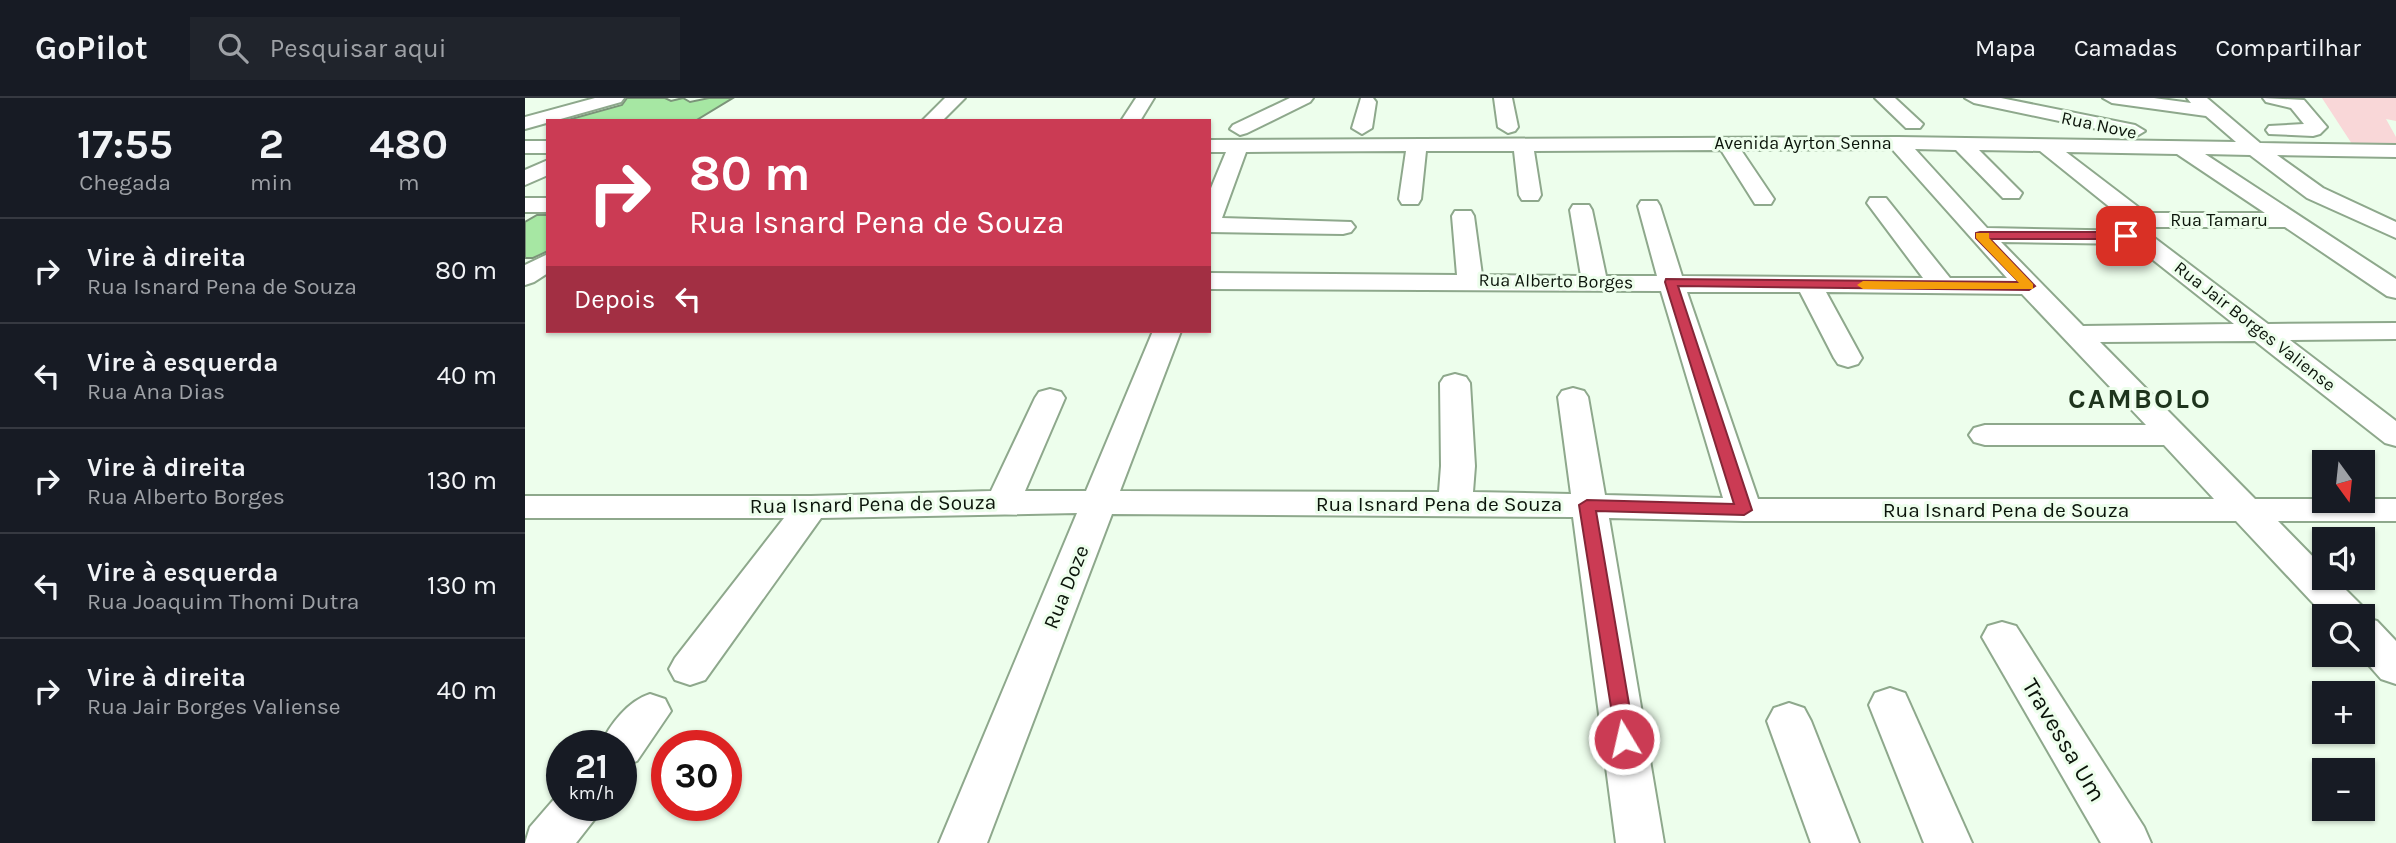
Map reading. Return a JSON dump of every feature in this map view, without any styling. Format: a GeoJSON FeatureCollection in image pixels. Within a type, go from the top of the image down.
{"type":"FeatureCollection","features":[{"type":"Feature","properties":{"kind":"street"},"geometry":{"type":"LineString","coordinates":[[525,123],[615,98]]}},
{"type":"Feature","properties":{"kind":"street"},"geometry":{"type":"LineString","coordinates":[[933,119],[957,98]]}},
{"type":"Feature","properties":{"kind":"street"},"geometry":{"type":"LineString","coordinates":[[1131,119],[1145,98]]}},
{"type":"Feature","properties":{"kind":"street"},"geometry":{"type":"LineString","coordinates":[[1211,213],[1215,192],[1239,137],[1304,98]]}},
{"type":"Feature","properties":{"kind":"street"},"geometry":{"type":"LineString","coordinates":[[1503,98],[1508,127]]}},
{"type":"Feature","properties":{"kind":"street"},"geometry":{"type":"LineString","coordinates":[[1884,98],[1912,130],[1980,235],[2337,604]]}},
{"type":"Feature","properties":{"kind":"street","name":"Rua Nove"},"geometry":{"type":"LineString","coordinates":[[1978,98],[2147,134],[2182,147]]}},
{"type":"Feature","properties":{"kind":"street"},"geometry":{"type":"LineString","coordinates":[[2112,98],[2211,111]]}},
{"type":"Feature","properties":{"kind":"street"},"geometry":{"type":"LineString","coordinates":[[2196,98],[2211,111],[2250,133],[2315,193],[2396,231]]}},
{"type":"Feature","properties":{"kind":"street"},"geometry":{"type":"LineString","coordinates":[[2250,133],[2317,127],[2298,104],[2272,98]]}},
{"type":"Feature","properties":{"kind":"street"},"geometry":{"type":"LineString","coordinates":[[1362,128],[1367,102]]}},
{"type":"Feature","properties":{"kind":"street"},"geometry":{"type":"LineString","coordinates":[[2004,124],[2095,124]]}},
{"type":"Feature","properties":{"kind":"street","name":"Avenida Ayrton Senna"},"geometry":{"type":"LineString","coordinates":[[1336,136],[1362,128],[1912,130],[1961,144],[2182,147],[2250,133],[2396,150]]}},
{"type":"Feature","properties":{"kind":"street","name":"Avenida Ayrton Senna"},"geometry":{"type":"LineString","coordinates":[[1211,130],[1239,137],[1336,136],[1417,145],[1727,144],[1912,130]]}},
{"type":"Feature","properties":{"kind":"street"},"geometry":{"type":"LineString","coordinates":[[525,134],[546,134]]}},
{"type":"Feature","properties":{"kind":"street","name":"Avenida Ayrton Senna"},"geometry":{"type":"LineString","coordinates":[[1211,145],[1239,137]]}},
{"type":"Feature","properties":{"kind":"street"},"geometry":{"type":"LineString","coordinates":[[1727,144],[1763,199]]}},
{"type":"Feature","properties":{"kind":"street"},"geometry":{"type":"LineString","coordinates":[[1961,144],[2011,193]]}},
{"type":"Feature","properties":{"kind":"street"},"geometry":{"type":"LineString","coordinates":[[1410,200],[1417,145]]}},
{"type":"Feature","properties":{"kind":"street"},"geometry":{"type":"LineString","coordinates":[[1523,145],[1530,195]]}},
{"type":"Feature","properties":{"kind":"street","name":"Rua Tamaru"},"geometry":{"type":"LineString","coordinates":[[2046,146],[2140,220],[2292,219]]}},
{"type":"Feature","properties":{"kind":"street"},"geometry":{"type":"LineString","coordinates":[[525,147],[546,147]]}},
{"type":"Feature","properties":{"kind":"street"},"geometry":{"type":"LineString","coordinates":[[2182,147],[2396,290]]}},
{"type":"Feature","properties":{"kind":"street"},"geometry":{"type":"LineString","coordinates":[[525,179],[546,167]]}},
{"type":"Feature","properties":{"kind":"street"},"geometry":{"type":"LineString","coordinates":[[1878,203],[1943,286]]}},
{"type":"Feature","properties":{"kind":"street"},"geometry":{"type":"LineString","coordinates":[[525,205],[546,205]]}},
{"type":"Feature","properties":{"kind":"street"},"geometry":{"type":"LineString","coordinates":[[1649,206],[1744,510]]}},
{"type":"Feature","properties":{"kind":"street"},"geometry":{"type":"LineString","coordinates":[[1581,210],[1595,282]]}},
{"type":"Feature","properties":{"kind":"street"},"geometry":{"type":"LineString","coordinates":[[1464,216],[1470,280]]}},
{"type":"Feature","properties":{"kind":"street"},"geometry":{"type":"LineString","coordinates":[[1211,224],[1343,226]]}},
{"type":"Feature","properties":{"kind":"street","name":"Rua Jair Borges Valiense"},"geometry":{"type":"LineString","coordinates":[[1980,235],[2140,238],[2396,436]]}},
{"type":"Feature","properties":{"kind":"street"},"geometry":{"type":"LineString","coordinates":[[525,277],[546,262]]}},
{"type":"Feature","properties":{"kind":"street","name":"Rua Alberto Borges"},"geometry":{"type":"LineString","coordinates":[[1211,281],[1470,280],[2029,286]]}},
{"type":"Feature","properties":{"kind":"street"},"geometry":{"type":"LineString","coordinates":[[525,283],[546,283]]}},
{"type":"Feature","properties":{"kind":"street"},"geometry":{"type":"LineString","coordinates":[[1809,285],[1848,358]]}},
{"type":"Feature","properties":{"kind":"street"},"geometry":{"type":"LineString","coordinates":[[2074,334],[2396,331]]}},
{"type":"Feature","properties":{"kind":"street","name":"Rua Doze"},"geometry":{"type":"LineString","coordinates":[[963,843],[1166,333]]}},
{"type":"Feature","properties":{"kind":"street"},"geometry":{"type":"LineString","coordinates":[[1455,383],[1458,466],[1455,503]]}},
{"type":"Feature","properties":{"kind":"street"},"geometry":{"type":"LineString","coordinates":[[1573,397],[1587,505],[1640,843]]}},
{"type":"Feature","properties":{"kind":"street"},"geometry":{"type":"LineString","coordinates":[[1003,502],[1050,398]]}},
{"type":"Feature","properties":{"kind":"street"},"geometry":{"type":"LineString","coordinates":[[1985,435],[2175,435]]}},
{"type":"Feature","properties":{"kind":"street","name":"Rua Isnard Pena de Souza"},"geometry":{"type":"LineString","coordinates":[[525,506],[811,507],[1003,502],[1455,503],[1744,510],[2396,510]]}},
{"type":"Feature","properties":{"kind":"street"},"geometry":{"type":"LineString","coordinates":[[690,669],[811,507]]}},
{"type":"Feature","properties":{"kind":"street","name":"Travessa Um"},"geometry":{"type":"LineString","coordinates":[[2002,637],[2127,843]]}},
{"type":"Feature","properties":{"kind":"street"},"geometry":{"type":"LineString","coordinates":[[2375,645],[2396,667]]}},
{"type":"Feature","properties":{"kind":"street"},"geometry":{"type":"LineString","coordinates":[[1891,705],[1948,843]]}},
{"type":"Feature","properties":{"kind":"street"},"geometry":{"type":"LineString","coordinates":[[635,730],[650,711]]}},
{"type":"Feature","properties":{"kind":"street"},"geometry":{"type":"LineString","coordinates":[[1789,721],[1835,843]]}},
{"type":"Feature","properties":{"kind":"street"},"geometry":{"type":"LineString","coordinates":[[547,843],[564,821]]}},
{"type":"Feature","properties":{"kind":"shaded area"},"geometry":{"type":"Polygon","coordinates":[[[2322,98],[2396,98],[2396,121],[2386,119],[2396,137],[2396,144],[2352,144],[2322,98]]]}},
{"type":"Feature","properties":{"kind":"building"},"geometry":{"type":"Polygon","coordinates":[[[627,98],[665,98],[671,101],[683,98],[690,102],[709,98],[733,98],[698,119],[571,119],[622,105],[627,98]]]}},
{"type":"Feature","properties":{"kind":"building"},"geometry":{"type":"Polygon","coordinates":[[[537,215],[546,215],[546,252],[533,258],[525,258],[525,222],[537,215]]]}},
{"type":"Feature","properties":{"kind":"slow traffic"},"geometry":{"type":"LineString","coordinates":[[1863,285],[2029,286],[1980,235],[1985,235]]}},
{"type":"Feature","properties":{"kind":"district","name":"CAMBOLO"},"geometry":{"type":"Point","coordinates":[2140,398]}},
{"type":"Feature","properties":{"kind":"route"},"geometry":{"type":"LineString","coordinates":[[1624,739],[1587,505],[1744,510],[1671,282],[2029,286],[1980,235],[2126,236]]}}]}
